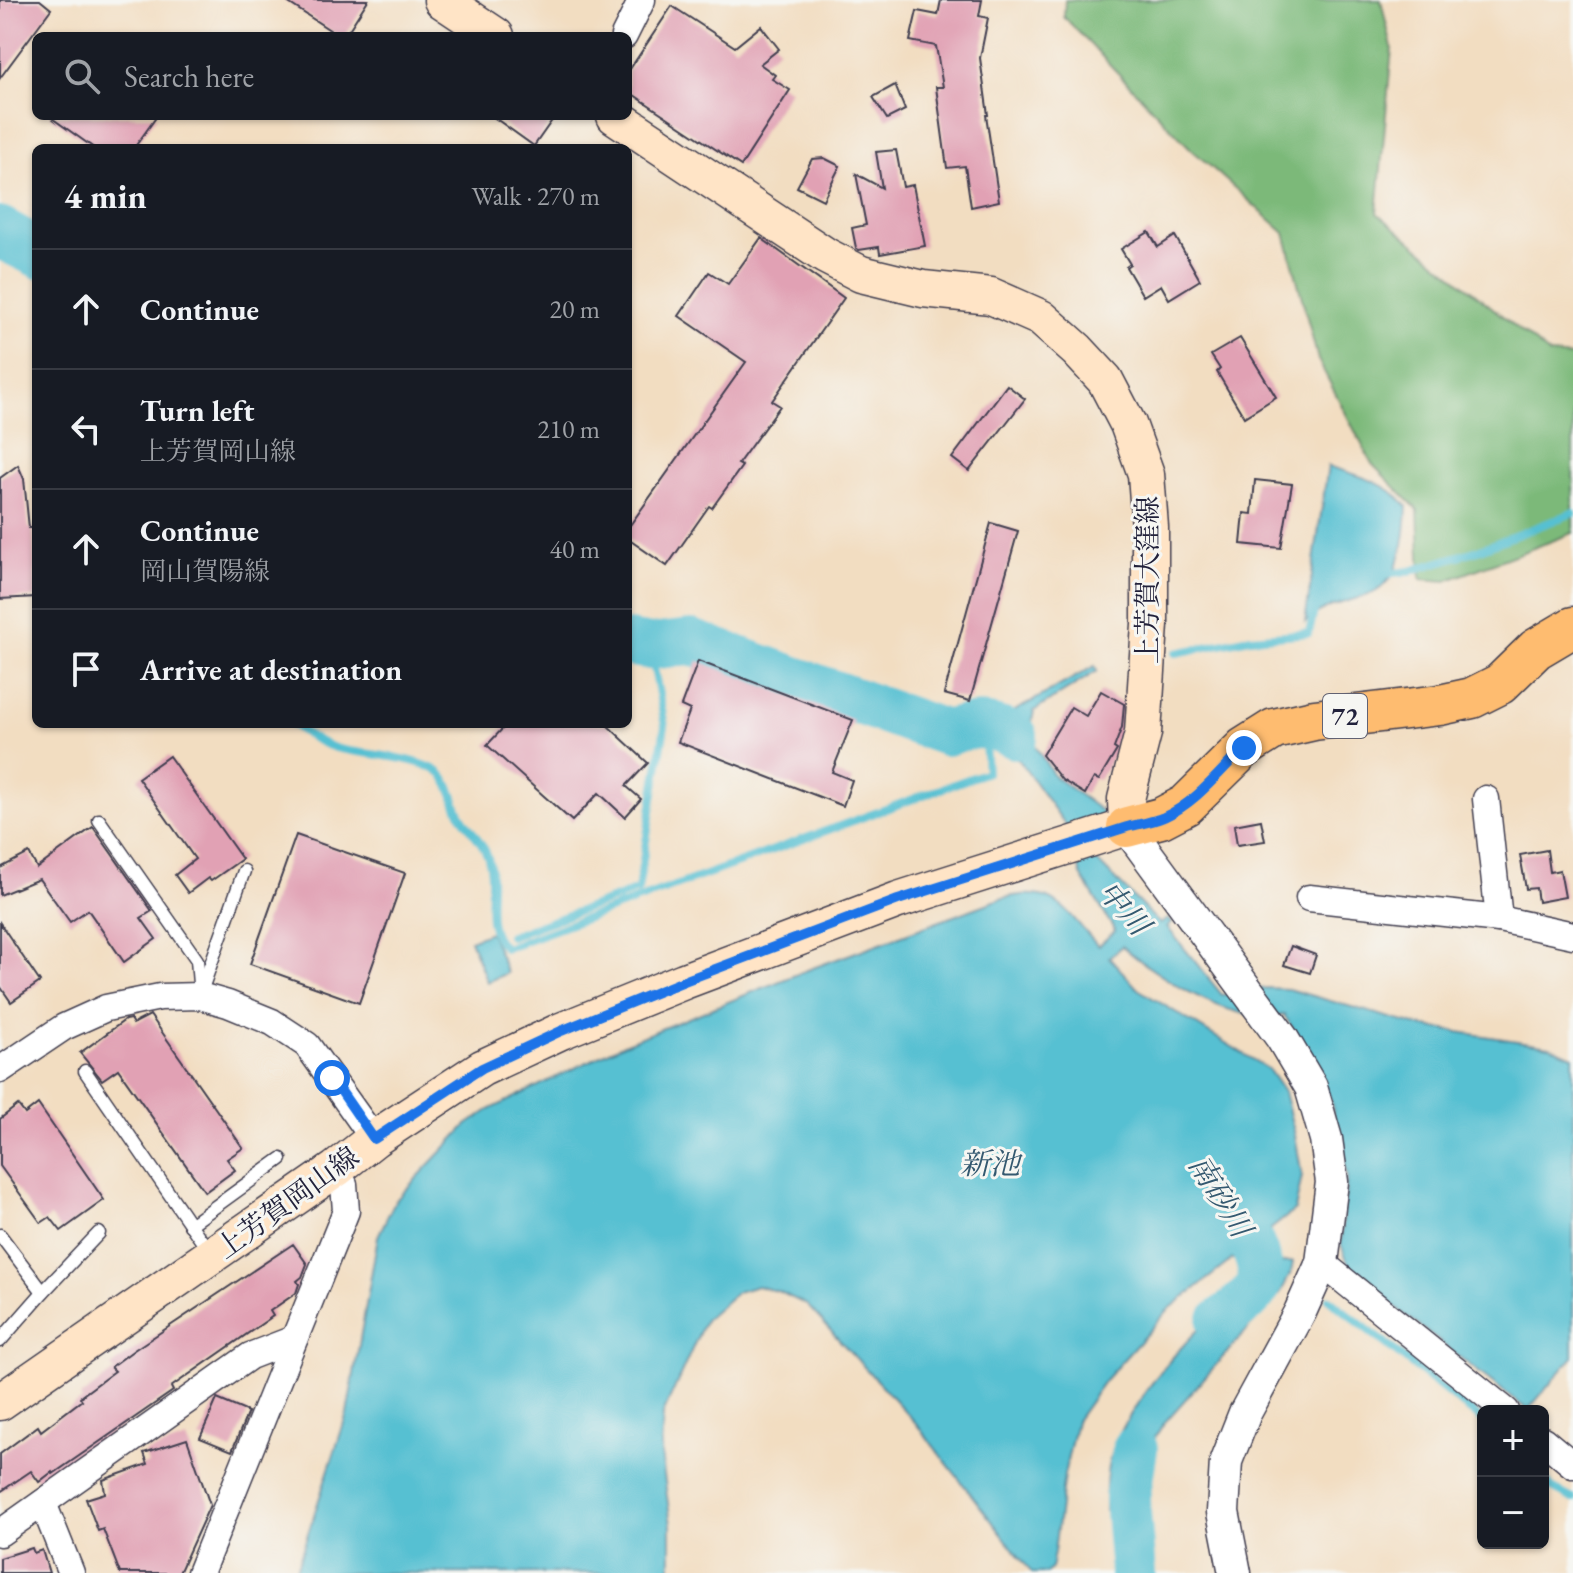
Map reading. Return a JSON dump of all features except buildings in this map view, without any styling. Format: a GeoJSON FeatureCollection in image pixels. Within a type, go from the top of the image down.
{"type":"FeatureCollection","features":[{"type":"Feature","properties":{"kind":"main road"},"geometry":{"type":"LineString","coordinates":[[442,0],[490,32]]}},
{"type":"Feature","properties":{"kind":"main road","name":"上芳賀大窪線"},"geometry":{"type":"LineString","coordinates":[[621,120],[826,256],[861,274],[923,289],[991,296],[1041,318],[1105,380],[1128,424],[1146,474],[1150,527],[1150,624],[1143,733],[1120,829]]}},
{"type":"Feature","properties":{"kind":"main road","name":"72"},"geometry":{"type":"LineString","coordinates":[[1120,829],[1161,818],[1186,805],[1244,748],[1274,729],[1314,720],[1440,705],[1472,698],[1500,684],[1536,649],[1573,627]]}},
{"type":"Feature","properties":{"kind":"main road","name":"上芳賀岡山線"},"geometry":{"type":"LineString","coordinates":[[0,1402],[336,1169],[374,1139],[482,1068],[561,1031],[684,981],[898,900],[1120,829]]}},
{"type":"Feature","properties":{"kind":"street"},"geometry":{"type":"LineString","coordinates":[[626,32],[642,0]]}},
{"type":"Feature","properties":{"kind":"street"},"geometry":{"type":"LineString","coordinates":[[1486,799],[1499,919]]}},
{"type":"Feature","properties":{"kind":"street"},"geometry":{"type":"LineString","coordinates":[[1120,829],[1267,1018],[1311,1087],[1326,1139],[1332,1182],[1322,1263],[1300,1312],[1245,1413],[1226,1461],[1223,1512],[1235,1573]]}},
{"type":"Feature","properties":{"kind":"street"},"geometry":{"type":"LineString","coordinates":[[1309,898],[1499,919],[1573,935]]}},
{"type":"Feature","properties":{"kind":"street"},"geometry":{"type":"LineString","coordinates":[[3,1061],[106,1008],[160,997],[200,996],[272,1022],[307,1045],[374,1139]]}},
{"type":"Feature","properties":{"kind":"street"},"geometry":{"type":"LineString","coordinates":[[200,1573],[346,1211],[344,1184],[336,1169]]}},
{"type":"Feature","properties":{"kind":"street"},"geometry":{"type":"LineString","coordinates":[[1322,1263],[1499,1405]]}},
{"type":"Feature","properties":{"kind":"street"},"geometry":{"type":"LineString","coordinates":[[0,1533],[250,1356],[294,1339]]}},
{"type":"Feature","properties":{"kind":"street"},"geometry":{"type":"LineString","coordinates":[[1549,1445],[1573,1465]]}},
{"type":"Feature","properties":{"kind":"street"},"geometry":{"type":"LineString","coordinates":[[43,1503],[71,1573]]}},
{"type":"Feature","properties":{"kind":"lane"},"geometry":{"type":"LineString","coordinates":[[99,820],[197,960],[200,996]]}},
{"type":"Feature","properties":{"kind":"lane"},"geometry":{"type":"LineString","coordinates":[[200,996],[244,871]]}},
{"type":"Feature","properties":{"kind":"lane"},"geometry":{"type":"LineString","coordinates":[[85,1071],[212,1256]]}},
{"type":"Feature","properties":{"kind":"lane"},"geometry":{"type":"LineString","coordinates":[[190,1225],[281,1159]]}},
{"type":"Feature","properties":{"kind":"lane"},"geometry":{"type":"LineString","coordinates":[[0,1341],[99,1233]]}},
{"type":"Feature","properties":{"kind":"lane"},"geometry":{"type":"LineString","coordinates":[[0,1235],[43,1292]]}},
{"type":"Feature","properties":{"kind":"green space"},"geometry":{"type":"Polygon","coordinates":[[[1065,0],[1381,0],[1392,48],[1377,213],[1550,355],[1573,357],[1573,533],[1446,581],[1421,579],[1418,510],[1372,464],[1318,360],[1285,233],[1191,149],[1064,17],[1065,0]]]}},
{"type":"Feature","properties":{"kind":"water"},"geometry":{"type":"Polygon","coordinates":[[[1328,466],[1371,480],[1391,491],[1407,506],[1405,529],[1397,565],[1384,585],[1369,595],[1321,611],[1305,622],[1328,466]]]}},
{"type":"Feature","properties":{"kind":"water","name":"新池"},"geometry":{"type":"Polygon","coordinates":[[[1095,666],[1097,671],[1034,711],[1029,736],[1054,776],[1103,812],[1105,819],[1094,858],[1160,924],[1168,919],[1172,923],[1167,927],[1222,995],[1266,988],[1288,989],[1419,1026],[1550,1046],[1573,1056],[1573,1357],[1532,1405],[1522,1405],[1352,1274],[1341,1244],[1347,1175],[1330,1098],[1309,1053],[1284,1015],[1246,1014],[1210,1002],[1163,976],[1122,946],[1109,957],[1138,989],[1268,1069],[1284,1092],[1302,1176],[1295,1210],[1168,1310],[1105,1380],[1076,1421],[1064,1475],[1051,1569],[1046,1573],[1032,1573],[914,1421],[807,1305],[780,1292],[757,1286],[737,1292],[705,1320],[663,1414],[661,1453],[671,1525],[671,1573],[295,1573],[347,1414],[378,1236],[395,1201],[467,1125],[489,1110],[626,1043],[810,969],[1000,899],[1019,895],[1047,898],[1067,911],[1098,946],[1115,931],[1081,875],[1067,827],[1005,741],[973,730],[951,740],[955,729],[966,719],[977,720],[981,708],[1011,713],[1095,666]]]}},
{"type":"Feature","properties":{"kind":"water"},"geometry":{"type":"Polygon","coordinates":[[[490,932],[507,973],[487,982],[470,940],[490,932]]]}},
{"type":"Feature","properties":{"kind":"water"},"geometry":{"type":"Polygon","coordinates":[[[1284,1262],[1293,1262],[1281,1292],[1164,1423],[1148,1448],[1142,1475],[1149,1509],[1105,1511],[1109,1462],[1119,1435],[1156,1377],[1180,1348],[1233,1297],[1284,1262]]]}},
{"type":"Feature","properties":{"kind":"waterway","name":"中川"},"geometry":{"type":"LineString","coordinates":[[0,229],[32,247]]}},
{"type":"Feature","properties":{"kind":"waterway"},"geometry":{"type":"LineString","coordinates":[[0,257],[32,273]]}},
{"type":"Feature","properties":{"kind":"waterway"},"geometry":{"type":"LineString","coordinates":[[1385,574],[1410,571],[1475,551],[1573,513]]}},
{"type":"Feature","properties":{"kind":"waterway"},"geometry":{"type":"LineString","coordinates":[[1176,653],[1250,638],[1309,633],[1315,607]]}},
{"type":"Feature","properties":{"kind":"waterway","name":"中川"},"geometry":{"type":"LineString","coordinates":[[632,644],[650,647],[691,642],[946,733],[981,726],[1015,736]]}},
{"type":"Feature","properties":{"kind":"waterway"},"geometry":{"type":"LineString","coordinates":[[510,936],[638,890],[665,726],[650,647]]}},
{"type":"Feature","properties":{"kind":"waterway"},"geometry":{"type":"LineString","coordinates":[[298,728],[335,748],[407,760],[442,775],[451,788],[460,813],[488,858],[491,920],[493,930],[505,948],[987,772],[984,726]]}},
{"type":"Feature","properties":{"kind":"waterway","name":"南砂川"},"geometry":{"type":"LineString","coordinates":[[1220,1192],[1249,1239],[1260,1278],[1257,1288],[1249,1297],[1220,1322]]}},
{"type":"Feature","properties":{"kind":"waterway"},"geometry":{"type":"LineString","coordinates":[[1329,1299],[1477,1416]]}},
{"type":"Feature","properties":{"kind":"waterway","name":"南砂川"},"geometry":{"type":"LineString","coordinates":[[1133,1573],[1127,1499],[1135,1449]]}},
{"type":"Feature","properties":{"kind":"waterway"},"geometry":{"type":"LineString","coordinates":[[1549,1484],[1573,1499]]}},
{"type":"Feature","properties":{"kind":"route"},"geometry":{"type":"LineString","coordinates":[[332,1078],[374,1139],[482,1068],[561,1031],[898,900],[1161,818],[1186,805],[1203,791],[1244,748]]}}]}
